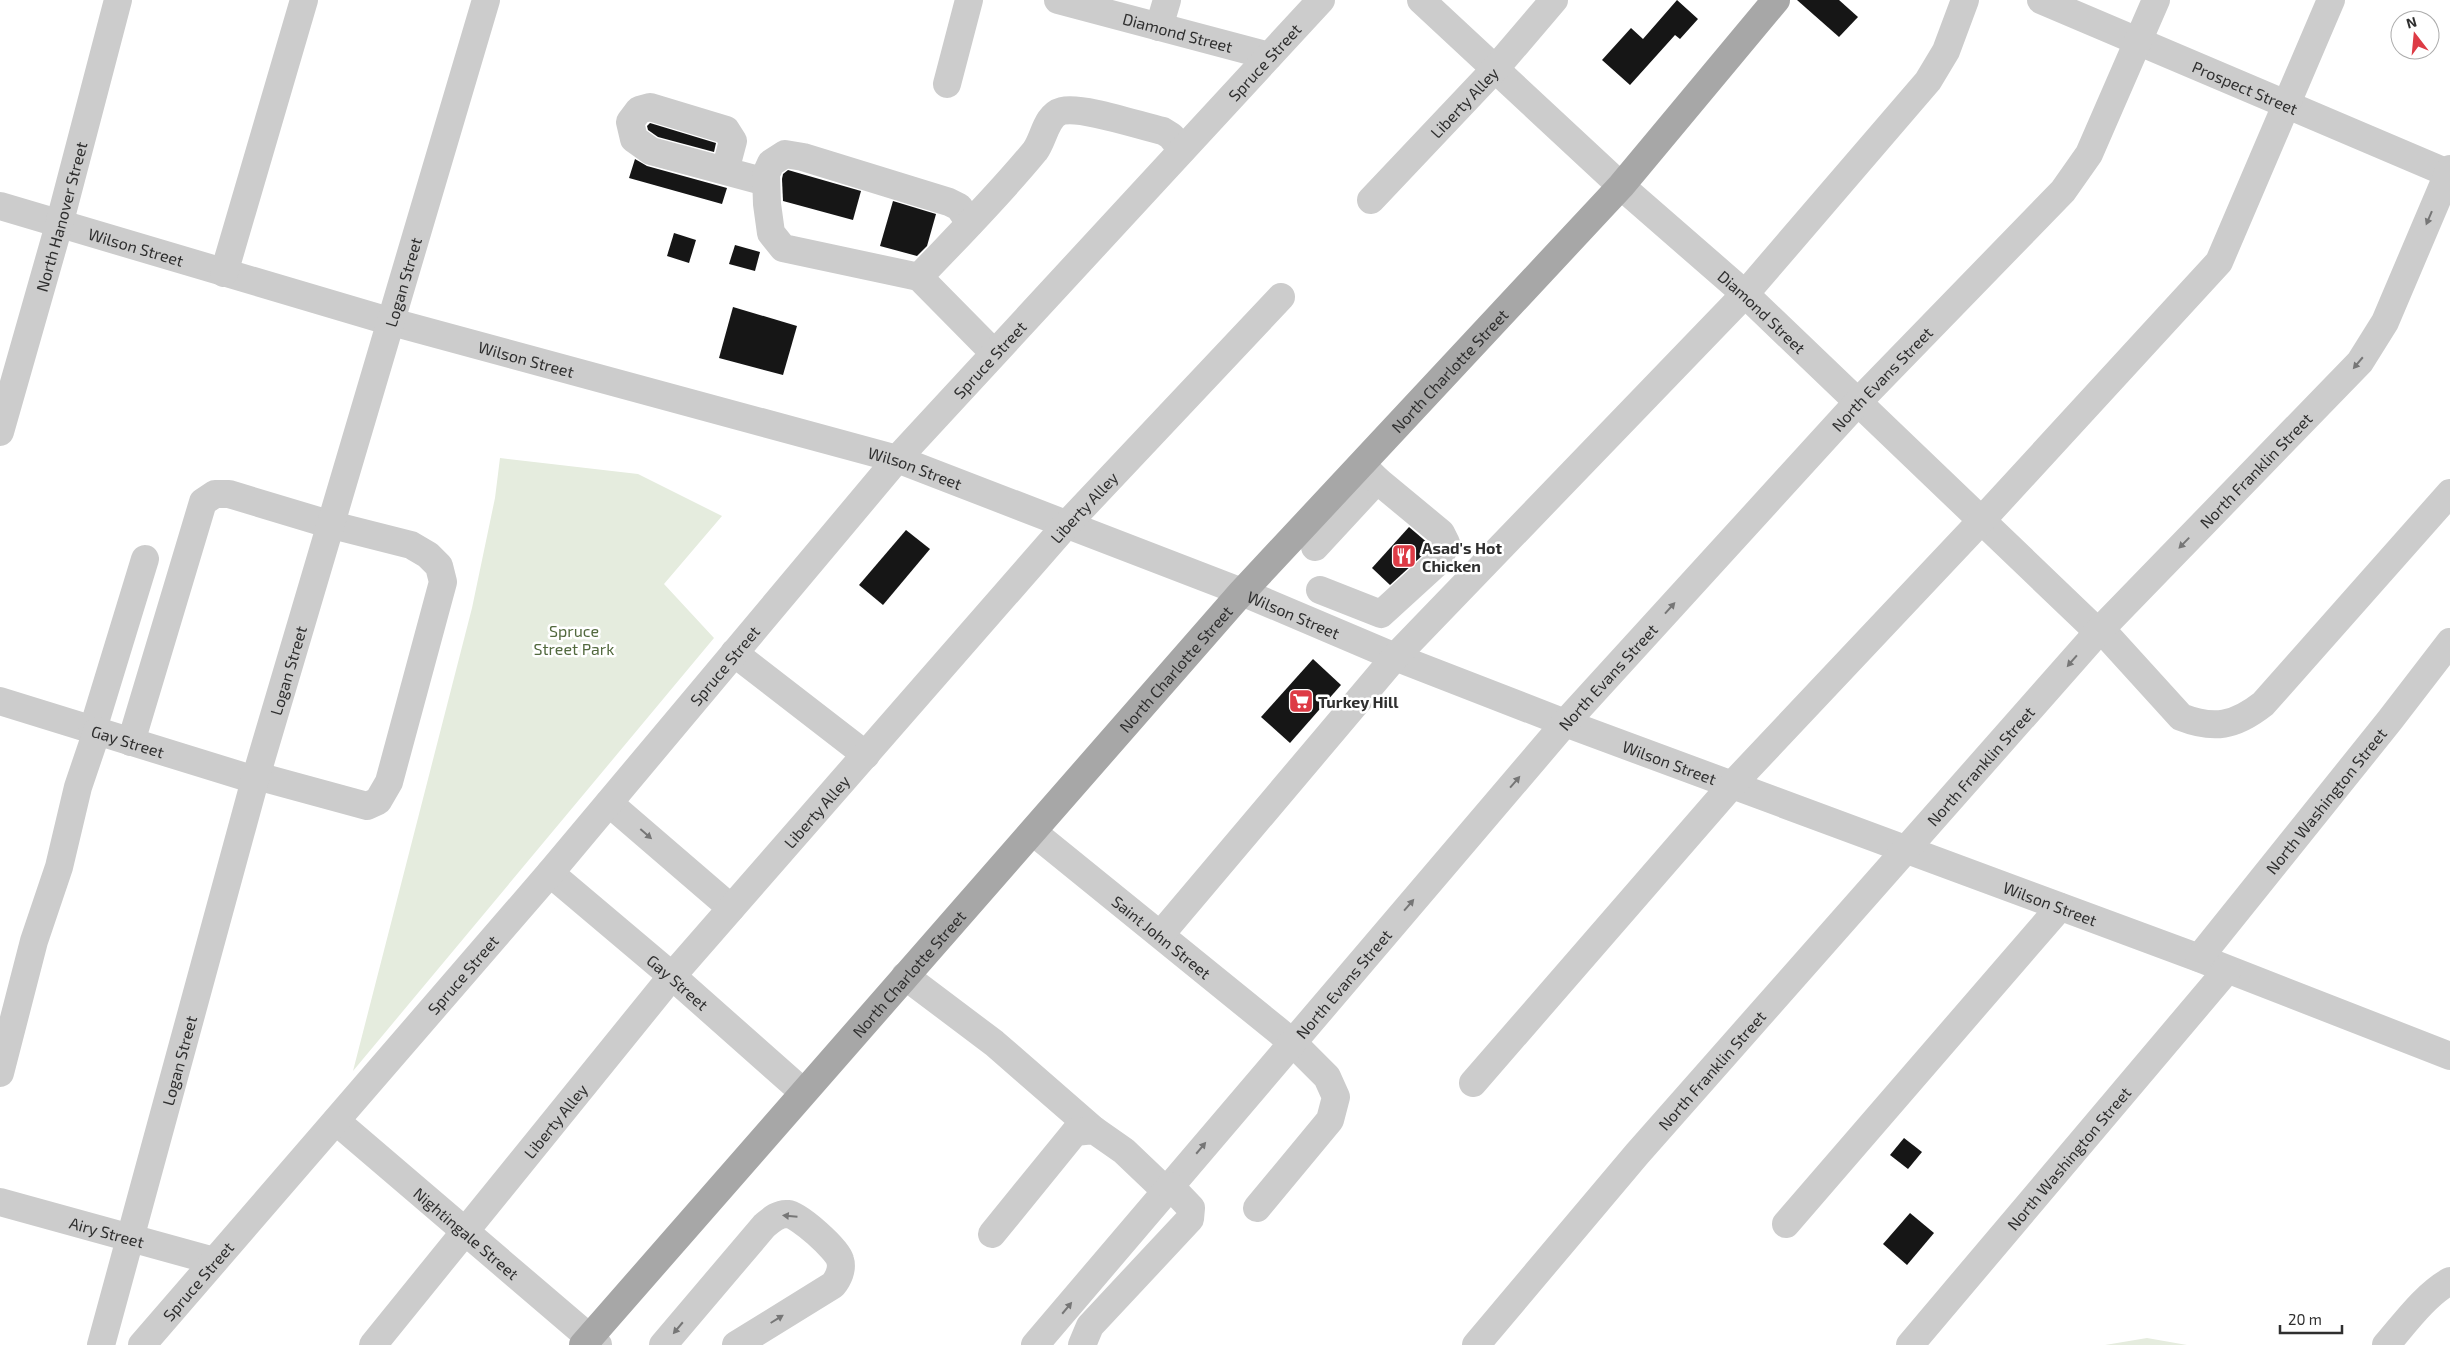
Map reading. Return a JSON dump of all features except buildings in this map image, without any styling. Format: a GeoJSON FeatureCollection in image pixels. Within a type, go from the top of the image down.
{"type":"FeatureCollection","features":[{"type":"Feature","properties":{"kind":"main road","name":"North Charlotte Street"},"geometry":{"type":"LineString","coordinates":[[590,1343],[803,1092],[1242,592],[1306,540],[1369,472],[1621,186],[1776,0]]}},
{"type":"Feature","properties":{"kind":"street","name":"North Hanover Street"},"geometry":{"type":"LineString","coordinates":[[0,432],[59,225],[118,0]]}},
{"type":"Feature","properties":{"kind":"street"},"geometry":{"type":"LineString","coordinates":[[224,273],[304,0]]}},
{"type":"Feature","properties":{"kind":"street","name":"Logan Street"},"geometry":{"type":"LineString","coordinates":[[101,1345],[132,1239],[256,778],[486,0]]}},
{"type":"Feature","properties":{"kind":"street"},"geometry":{"type":"LineString","coordinates":[[947,84],[969,0]]}},
{"type":"Feature","properties":{"kind":"street","name":"Diamond Street"},"geometry":{"type":"LineString","coordinates":[[1058,0],[1269,56]]}},
{"type":"Feature","properties":{"kind":"street"},"geometry":{"type":"LineString","coordinates":[[1159,27],[1168,0]]}},
{"type":"Feature","properties":{"kind":"street","name":"Spruce Street"},"geometry":{"type":"LineString","coordinates":[[142,1345],[550,874],[897,458],[1321,0]]}},
{"type":"Feature","properties":{"kind":"street","name":"Diamond Street"},"geometry":{"type":"LineString","coordinates":[[1421,0],[1621,186],[1745,294],[1981,521],[2099,630],[2181,717],[2194,722],[2216,725],[2228,724],[2250,715],[2263,704],[2450,493]]}},
{"type":"Feature","properties":{"kind":"street","name":"Liberty Alley"},"geometry":{"type":"LineString","coordinates":[[1371,200],[1495,69],[1554,0]]}},
{"type":"Feature","properties":{"kind":"street"},"geometry":{"type":"LineString","coordinates":[[1161,934],[1395,657],[1745,294],[1928,81],[1946,52],[1965,0]]}},
{"type":"Feature","properties":{"kind":"street","name":"Prospect Street"},"geometry":{"type":"LineString","coordinates":[[2041,0],[2140,40],[2288,105],[2449,172]]}},
{"type":"Feature","properties":{"kind":"street","name":"North Evans Street"},"geometry":{"type":"LineString","coordinates":[[1040,1343],[1168,1188],[1565,723],[1857,402],[2063,191],[2089,154],[2156,0]]}},
{"type":"Feature","properties":{"kind":"street"},"geometry":{"type":"LineString","coordinates":[[1473,1083],[1731,786],[1981,521],[2219,262],[2332,0]]}},
{"type":"Feature","properties":{"kind":"street"},"geometry":{"type":"LineString","coordinates":[[918,277],[970,223],[1037,148],[1053,116],[1062,111],[1079,111],[1163,131],[1171,136],[1182,150]]}},
{"type":"Feature","properties":{"kind":"street"},"geometry":{"type":"LineString","coordinates":[[970,223],[959,207],[949,202],[803,157],[785,154],[771,163],[766,174],[771,233],[783,248],[918,277],[994,353]]}},
{"type":"Feature","properties":{"kind":"street"},"geometry":{"type":"LineString","coordinates":[[725,171],[766,182]]}},
{"type":"Feature","properties":{"kind":"street","name":"North Franklin Street"},"geometry":{"type":"LineString","coordinates":[[1476,1345],[1637,1154],[2099,630],[2360,362],[2385,322],[2449,172]]}},
{"type":"Feature","properties":{"kind":"street","name":"Wilson Street"},"geometry":{"type":"LineString","coordinates":[[0,206],[392,322],[897,458],[1242,592],[1395,657],[1565,723],[2227,970],[2445,1046]]}},
{"type":"Feature","properties":{"kind":"street","name":"Liberty Alley"},"geometry":{"type":"LineString","coordinates":[[373,1345],[672,976],[1067,524],[1281,297]]}},
{"type":"Feature","properties":{"kind":"street"},"geometry":{"type":"LineString","coordinates":[[1369,472],[1441,533],[1446,543],[1438,562],[1382,614],[1371,646]]}},
{"type":"Feature","properties":{"kind":"street","name":"Gay Street"},"geometry":{"type":"LineString","coordinates":[[0,701],[131,742],[256,778],[367,806],[378,801],[389,782],[443,582],[440,566],[428,555],[411,545],[332,525],[230,494],[215,494],[203,502],[131,742]]}},
{"type":"Feature","properties":{"kind":"street"},"geometry":{"type":"LineString","coordinates":[[1306,540],[1320,564],[1320,590],[1310,620]]}},
{"type":"Feature","properties":{"kind":"street"},"geometry":{"type":"LineString","coordinates":[[0,1073],[34,941],[58,867],[74,800],[145,559]]}},
{"type":"Feature","properties":{"kind":"street"},"geometry":{"type":"LineString","coordinates":[[1320,590],[1382,614]]}},
{"type":"Feature","properties":{"kind":"street","name":"North Washington Street"},"geometry":{"type":"LineString","coordinates":[[2199,958],[2390,720],[2450,642]]}},
{"type":"Feature","properties":{"kind":"street"},"geometry":{"type":"LineString","coordinates":[[734,653],[866,754]]}},
{"type":"Feature","properties":{"kind":"street"},"geometry":{"type":"LineString","coordinates":[[609,803],[731,908]]}},
{"type":"Feature","properties":{"kind":"street","name":"Saint John Street"},"geometry":{"type":"LineString","coordinates":[[1032,832],[1161,934],[1292,1042],[1327,1077],[1336,1097],[1330,1120],[1257,1208]]}},
{"type":"Feature","properties":{"kind":"street","name":"Gay Street"},"geometry":{"type":"LineString","coordinates":[[550,874],[672,976],[803,1092]]}},
{"type":"Feature","properties":{"kind":"street"},"geometry":{"type":"LineString","coordinates":[[1786,1224],[2060,907]]}},
{"type":"Feature","properties":{"kind":"street","name":"North Washington Street"},"geometry":{"type":"LineString","coordinates":[[1910,1345],[2227,970]]}},
{"type":"Feature","properties":{"kind":"street"},"geometry":{"type":"LineString","coordinates":[[905,976],[994,1044],[1094,1130],[1124,1151],[1191,1208],[1190,1219],[1090,1326],[1082,1345]]}},
{"type":"Feature","properties":{"kind":"street","name":"Nightingale Street"},"geometry":{"type":"LineString","coordinates":[[336,1121],[466,1232],[590,1343]]}},
{"type":"Feature","properties":{"kind":"street"},"geometry":{"type":"LineString","coordinates":[[992,1234],[1075,1132],[1094,1130]]}},
{"type":"Feature","properties":{"kind":"street","name":"Airy Street"},"geometry":{"type":"LineString","coordinates":[[0,1202],[214,1261]]}},
{"type":"Feature","properties":{"kind":"street"},"geometry":{"type":"LineString","coordinates":[[663,1345],[764,1226],[774,1217],[787,1214],[798,1216],[835,1251],[840,1260],[839,1278],[832,1285],[736,1345]]}},
{"type":"Feature","properties":{"kind":"street"},"geometry":{"type":"LineString","coordinates":[[2386,1345],[2411,1316],[2450,1281]]}},
{"type":"Feature","properties":{"kind":"green space","name":"Spruce Street Park"},"geometry":{"type":"Polygon","coordinates":[[[500,458],[638,474],[722,516],[664,584],[714,638],[353,1071],[472,608],[495,498],[500,458]]]}},
{"type":"Feature","properties":{"kind":"green space"},"geometry":{"type":"Polygon","coordinates":[[[2147,1338],[2187,1345],[2105,1345],[2147,1338]]]}},
{"type":"Feature","properties":{"kind":"place","name":"Asad's Hot Chicken"},"geometry":{"type":"Point","coordinates":[1404,556]}},
{"type":"Feature","properties":{"kind":"place","name":"Turkey Hill"},"geometry":{"type":"Point","coordinates":[1301,701]}}]}
